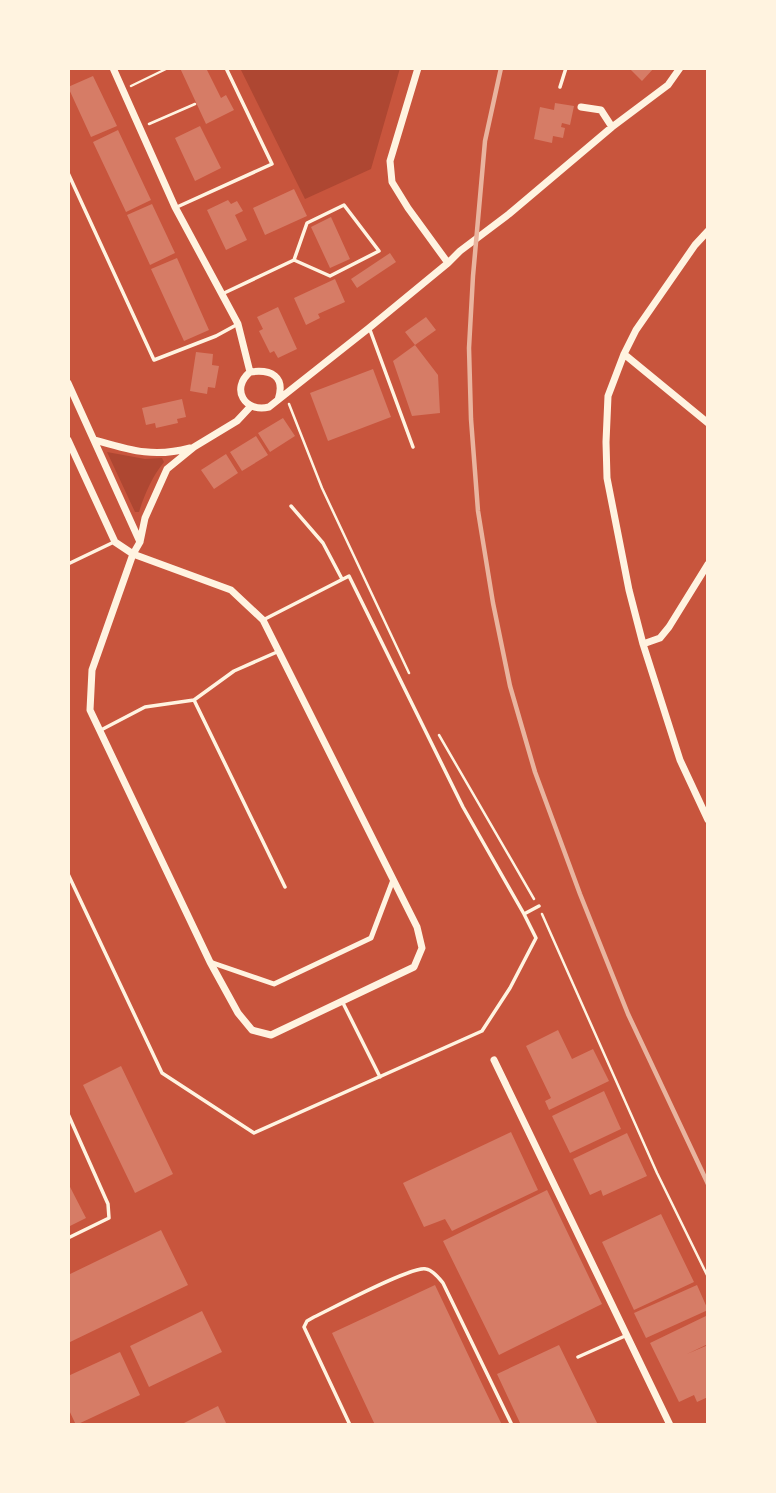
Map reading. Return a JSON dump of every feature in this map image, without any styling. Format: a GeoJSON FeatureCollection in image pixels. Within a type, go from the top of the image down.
{"type":"FeatureCollection","features":[{"type":"Feature","properties":{"kind":"street"},"geometry":{"type":"LineString","coordinates":[[113,68],[175,208],[238,324],[250,372]]}},
{"type":"Feature","properties":{"kind":"street"},"geometry":{"type":"LineString","coordinates":[[418,68],[390,161],[392,182],[448,263]]}},
{"type":"Feature","properties":{"kind":"street"},"geometry":{"type":"LineString","coordinates":[[283,392],[274,375],[261,371],[250,372],[241,383],[242,395],[251,406],[258,409],[269,407],[283,392],[369,328],[460,250],[509,214],[612,127],[668,85],[680,68]]}},
{"type":"Feature","properties":{"kind":"street"},"geometry":{"type":"LineString","coordinates":[[581,107],[601,110],[612,127]]}},
{"type":"Feature","properties":{"kind":"street"},"geometry":{"type":"LineString","coordinates":[[708,231],[695,245],[636,330],[624,354],[608,396],[606,442],[607,478],[629,590],[643,644],[680,760],[708,820]]}},
{"type":"Feature","properties":{"kind":"street"},"geometry":{"type":"LineString","coordinates":[[624,354],[708,423]]}},
{"type":"Feature","properties":{"kind":"street"},"geometry":{"type":"LineString","coordinates":[[68,383],[71,398],[95,440],[140,542]]}},
{"type":"Feature","properties":{"kind":"street"},"geometry":{"type":"LineString","coordinates":[[68,440],[115,542],[133,554],[231,590],[263,620],[417,927],[422,948],[414,967],[271,1035],[252,1030],[238,1013],[210,962],[90,710],[92,670],[133,554],[140,542],[145,518],[167,469],[194,447],[237,421],[251,406]]}},
{"type":"Feature","properties":{"kind":"street"},"geometry":{"type":"LineString","coordinates":[[95,440],[137,452],[170,453],[194,447]]}},
{"type":"Feature","properties":{"kind":"street"},"geometry":{"type":"LineString","coordinates":[[643,644],[660,638],[669,627],[708,564]]}},
{"type":"Feature","properties":{"kind":"street"},"geometry":{"type":"LineString","coordinates":[[210,962],[274,984],[371,938],[393,880]]}},
{"type":"Feature","properties":{"kind":"street"},"geometry":{"type":"LineString","coordinates":[[494,1060],[670,1425]]}},
{"type":"Feature","properties":{"kind":"lane"},"geometry":{"type":"LineString","coordinates":[[175,208],[272,164],[226,68]]}},
{"type":"Feature","properties":{"kind":"lane"},"geometry":{"type":"LineString","coordinates":[[560,87],[566,68]]}},
{"type":"Feature","properties":{"kind":"lane"},"geometry":{"type":"LineString","coordinates":[[68,173],[154,360],[216,336],[238,324]]}},
{"type":"Feature","properties":{"kind":"lane"},"geometry":{"type":"LineString","coordinates":[[222,293],[294,260],[330,275],[379,251],[344,205],[306,223],[294,260]]}},
{"type":"Feature","properties":{"kind":"lane"},"geometry":{"type":"LineString","coordinates":[[369,328],[413,447]]}},
{"type":"Feature","properties":{"kind":"lane"},"geometry":{"type":"LineString","coordinates":[[290,506],[323,543],[342,579]]}},
{"type":"Feature","properties":{"kind":"lane"},"geometry":{"type":"LineString","coordinates":[[68,564],[115,542]]}},
{"type":"Feature","properties":{"kind":"lane"},"geometry":{"type":"LineString","coordinates":[[68,874],[162,1073],[254,1133],[482,1031],[510,988],[536,938],[463,807],[349,576],[263,620]]}},
{"type":"Feature","properties":{"kind":"lane"},"geometry":{"type":"LineString","coordinates":[[100,731],[145,707],[194,700],[234,671],[279,651]]}},
{"type":"Feature","properties":{"kind":"lane"},"geometry":{"type":"LineString","coordinates":[[194,700],[285,887]]}},
{"type":"Feature","properties":{"kind":"lane"},"geometry":{"type":"LineString","coordinates":[[524,914],[539,906]]}},
{"type":"Feature","properties":{"kind":"lane"},"geometry":{"type":"LineString","coordinates":[[342,1001],[380,1077]]}},
{"type":"Feature","properties":{"kind":"lane"},"geometry":{"type":"LineString","coordinates":[[68,1114],[108,1204],[108,1218],[68,1238]]}},
{"type":"Feature","properties":{"kind":"lane"},"geometry":{"type":"LineString","coordinates":[[350,1425],[304,1327],[307,1321],[314,1317],[405,1273],[424,1268],[443,1283],[512,1425]]}},
{"type":"Feature","properties":{"kind":"lane"},"geometry":{"type":"LineString","coordinates":[[579,1357],[627,1335]]}},
{"type":"Feature","properties":{"kind":"path"},"geometry":{"type":"LineString","coordinates":[[122,90],[168,68]]}},
{"type":"Feature","properties":{"kind":"path"},"geometry":{"type":"LineString","coordinates":[[140,128],[195,104]]}},
{"type":"Feature","properties":{"kind":"path"},"geometry":{"type":"LineString","coordinates":[[283,392],[322,488],[408,673]]}},
{"type":"Feature","properties":{"kind":"path"},"geometry":{"type":"LineString","coordinates":[[438,733],[539,906],[657,1172],[708,1276]]}},
{"type":"Feature","properties":{"kind":"shaded area"},"geometry":{"type":"Polygon","coordinates":[[[240,68],[400,68],[371,169],[305,199],[240,68]]]}},
{"type":"Feature","properties":{"kind":"shaded area"},"geometry":{"type":"Polygon","coordinates":[[[107,452],[145,459],[162,458],[164,462],[149,486],[139,512],[135,512],[107,452]]]}},
{"type":"Feature","properties":{"kind":"building"},"geometry":{"type":"Polygon","coordinates":[[[180,68],[206,68],[221,98],[226,95],[234,110],[206,124],[180,68]]]}},
{"type":"Feature","properties":{"kind":"building"},"geometry":{"type":"Polygon","coordinates":[[[629,68],[654,68],[642,81],[629,68]]]}},
{"type":"Feature","properties":{"kind":"building"},"geometry":{"type":"Polygon","coordinates":[[[93,76],[117,126],[91,137],[68,87],[93,76]]]}},
{"type":"Feature","properties":{"kind":"building"},"geometry":{"type":"Polygon","coordinates":[[[555,103],[574,106],[570,125],[562,123],[561,127],[565,128],[563,138],[553,136],[552,143],[534,139],[540,107],[554,110],[555,103]]]}},
{"type":"Feature","properties":{"kind":"building"},"geometry":{"type":"Polygon","coordinates":[[[200,126],[221,168],[195,181],[175,138],[200,126]]]}},
{"type":"Feature","properties":{"kind":"building"},"geometry":{"type":"Polygon","coordinates":[[[118,130],[151,200],[126,212],[93,142],[118,130]]]}},
{"type":"Feature","properties":{"kind":"building"},"geometry":{"type":"Polygon","coordinates":[[[294,189],[307,216],[265,235],[253,208],[294,189]]]}},
{"type":"Feature","properties":{"kind":"building"},"geometry":{"type":"Polygon","coordinates":[[[228,200],[231,204],[237,201],[243,211],[235,215],[247,240],[226,250],[207,210],[228,200]]]}},
{"type":"Feature","properties":{"kind":"building"},"geometry":{"type":"Polygon","coordinates":[[[152,204],[175,253],[150,265],[127,215],[152,204]]]}},
{"type":"Feature","properties":{"kind":"building"},"geometry":{"type":"Polygon","coordinates":[[[331,217],[350,259],[330,268],[311,227],[331,217]]]}},
{"type":"Feature","properties":{"kind":"building"},"geometry":{"type":"Polygon","coordinates":[[[390,253],[396,262],[357,288],[351,279],[390,253]]]}},
{"type":"Feature","properties":{"kind":"building"},"geometry":{"type":"Polygon","coordinates":[[[177,258],[209,330],[184,341],[151,269],[177,258]]]}},
{"type":"Feature","properties":{"kind":"building"},"geometry":{"type":"Polygon","coordinates":[[[335,279],[345,302],[318,314],[320,318],[306,325],[294,298],[335,279]]]}},
{"type":"Feature","properties":{"kind":"building"},"geometry":{"type":"Polygon","coordinates":[[[278,307],[297,349],[278,358],[274,351],[270,353],[259,331],[263,329],[257,317],[278,307]]]}},
{"type":"Feature","properties":{"kind":"building"},"geometry":{"type":"Polygon","coordinates":[[[426,317],[436,330],[415,345],[405,332],[426,317]]]}},
{"type":"Feature","properties":{"kind":"building"},"geometry":{"type":"Polygon","coordinates":[[[415,345],[438,375],[440,413],[412,416],[393,361],[415,345]]]}},
{"type":"Feature","properties":{"kind":"building"},"geometry":{"type":"Polygon","coordinates":[[[196,352],[213,354],[212,365],[219,366],[215,388],[208,387],[207,394],[190,391],[196,352]]]}},
{"type":"Feature","properties":{"kind":"building"},"geometry":{"type":"Polygon","coordinates":[[[373,369],[391,417],[328,441],[310,393],[373,369]]]}},
{"type":"Feature","properties":{"kind":"building"},"geometry":{"type":"Polygon","coordinates":[[[182,399],[186,417],[177,419],[178,423],[156,428],[155,423],[146,425],[142,408],[182,399]]]}},
{"type":"Feature","properties":{"kind":"building"},"geometry":{"type":"Polygon","coordinates":[[[283,418],[295,436],[270,452],[258,433],[283,418]]]}},
{"type":"Feature","properties":{"kind":"building"},"geometry":{"type":"Polygon","coordinates":[[[256,436],[268,455],[242,471],[230,452],[256,436]]]}},
{"type":"Feature","properties":{"kind":"building"},"geometry":{"type":"Polygon","coordinates":[[[226,454],[238,473],[214,489],[201,470],[226,454]]]}},
{"type":"Feature","properties":{"kind":"building"},"geometry":{"type":"Polygon","coordinates":[[[558,1030],[572,1059],[593,1049],[609,1081],[549,1110],[545,1101],[551,1098],[526,1046],[558,1030]]]}},
{"type":"Feature","properties":{"kind":"building"},"geometry":{"type":"Polygon","coordinates":[[[121,1066],[173,1174],[135,1193],[83,1085],[121,1066]]]}},
{"type":"Feature","properties":{"kind":"building"},"geometry":{"type":"Polygon","coordinates":[[[604,1091],[621,1129],[570,1153],[552,1116],[604,1091]]]}},
{"type":"Feature","properties":{"kind":"building"},"geometry":{"type":"Polygon","coordinates":[[[511,1132],[538,1190],[452,1231],[445,1219],[424,1227],[403,1183],[511,1132]]]}},
{"type":"Feature","properties":{"kind":"building"},"geometry":{"type":"Polygon","coordinates":[[[627,1133],[647,1176],[603,1196],[601,1190],[590,1195],[573,1159],[627,1133]]]}},
{"type":"Feature","properties":{"kind":"building"},"geometry":{"type":"Polygon","coordinates":[[[68,1183],[86,1218],[68,1227],[68,1183]]]}},
{"type":"Feature","properties":{"kind":"building"},"geometry":{"type":"Polygon","coordinates":[[[547,1190],[602,1304],[499,1355],[443,1241],[547,1190]]]}},
{"type":"Feature","properties":{"kind":"building"},"geometry":{"type":"Polygon","coordinates":[[[661,1214],[694,1282],[634,1310],[602,1242],[661,1214]]]}},
{"type":"Feature","properties":{"kind":"building"},"geometry":{"type":"Polygon","coordinates":[[[161,1230],[188,1285],[68,1343],[68,1275],[161,1230]]]}},
{"type":"Feature","properties":{"kind":"building"},"geometry":{"type":"Polygon","coordinates":[[[435,1285],[502,1425],[375,1425],[332,1333],[435,1285]]]}},
{"type":"Feature","properties":{"kind":"building"},"geometry":{"type":"Polygon","coordinates":[[[697,1285],[708,1310],[646,1338],[634,1313],[697,1285]]]}},
{"type":"Feature","properties":{"kind":"building"},"geometry":{"type":"Polygon","coordinates":[[[202,1311],[222,1352],[149,1387],[130,1346],[202,1311]]]}},
{"type":"Feature","properties":{"kind":"building"},"geometry":{"type":"Polygon","coordinates":[[[708,1315],[708,1344],[687,1354],[708,1345],[708,1397],[697,1402],[694,1395],[679,1402],[650,1343],[708,1315]]]}},
{"type":"Feature","properties":{"kind":"building"},"geometry":{"type":"Polygon","coordinates":[[[559,1345],[598,1425],[521,1425],[497,1374],[559,1345]]]}},
{"type":"Feature","properties":{"kind":"building"},"geometry":{"type":"Polygon","coordinates":[[[120,1352],[140,1395],[76,1425],[68,1408],[68,1376],[120,1352]]]}},
{"type":"Feature","properties":{"kind":"building"},"geometry":{"type":"Polygon","coordinates":[[[218,1406],[227,1425],[180,1425],[218,1406]]]}},
{"type":"Feature","properties":{"kind":"railway"},"geometry":{"type":"LineString","coordinates":[[501,68],[485,141],[469,348],[478,511],[493,603],[510,686],[535,772],[580,894],[628,1014],[708,1184]]}}]}
